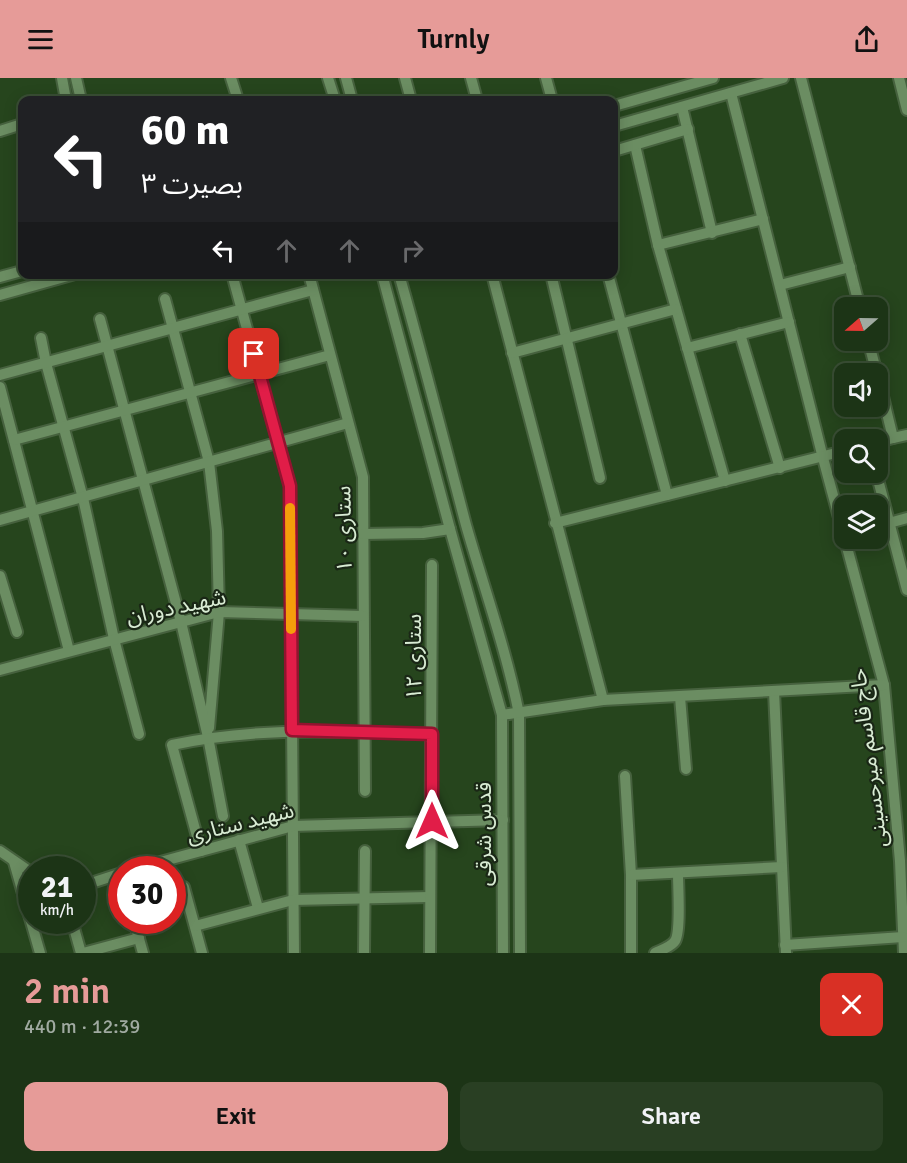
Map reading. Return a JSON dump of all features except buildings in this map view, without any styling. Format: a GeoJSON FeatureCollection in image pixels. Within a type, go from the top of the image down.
{"type":"FeatureCollection","features":[{"type":"Feature","properties":{"kind":"street"},"geometry":{"type":"LineString","coordinates":[[62,78],[65,96]]}},
{"type":"Feature","properties":{"kind":"street"},"geometry":{"type":"LineString","coordinates":[[76,78],[80,96]]}},
{"type":"Feature","properties":{"kind":"street"},"geometry":{"type":"LineString","coordinates":[[231,78],[237,96]]}},
{"type":"Feature","properties":{"kind":"street"},"geometry":{"type":"LineString","coordinates":[[328,78],[333,96]]}},
{"type":"Feature","properties":{"kind":"street"},"geometry":{"type":"LineString","coordinates":[[346,78],[351,96]]}},
{"type":"Feature","properties":{"kind":"street"},"geometry":{"type":"LineString","coordinates":[[405,78],[410,96]]}},
{"type":"Feature","properties":{"kind":"street"},"geometry":{"type":"LineString","coordinates":[[471,78],[476,96]]}},
{"type":"Feature","properties":{"kind":"street"},"geometry":{"type":"LineString","coordinates":[[546,78],[551,96]]}},
{"type":"Feature","properties":{"kind":"street"},"geometry":{"type":"LineString","coordinates":[[618,104],[713,78]]}},
{"type":"Feature","properties":{"kind":"street"},"geometry":{"type":"LineString","coordinates":[[618,125],[783,78]]}},
{"type":"Feature","properties":{"kind":"street"},"geometry":{"type":"LineString","coordinates":[[801,78],[857,297]]}},
{"type":"Feature","properties":{"kind":"street"},"geometry":{"type":"LineString","coordinates":[[900,78],[907,110]]}},
{"type":"Feature","properties":{"kind":"street","name":"حاج قاسم میرحسینی"},"geometry":{"type":"LineString","coordinates":[[731,93],[823,458],[884,685],[903,861],[904,953]]}},
{"type":"Feature","properties":{"kind":"street"},"geometry":{"type":"LineString","coordinates":[[682,107],[712,232]]}},
{"type":"Feature","properties":{"kind":"street"},"geometry":{"type":"LineString","coordinates":[[0,130],[18,125]]}},
{"type":"Feature","properties":{"kind":"street"},"geometry":{"type":"LineString","coordinates":[[618,150],[688,129]]}},
{"type":"Feature","properties":{"kind":"street"},"geometry":{"type":"LineString","coordinates":[[635,145],[658,244],[725,481]]}},
{"type":"Feature","properties":{"kind":"street"},"geometry":{"type":"LineString","coordinates":[[658,244],[763,219]]}},
{"type":"Feature","properties":{"kind":"street"},"geometry":{"type":"LineString","coordinates":[[780,285],[850,267]]}},
{"type":"Feature","properties":{"kind":"street"},"geometry":{"type":"LineString","coordinates":[[0,277],[18,272]]}},
{"type":"Feature","properties":{"kind":"street"},"geometry":{"type":"LineString","coordinates":[[0,295],[57,279]]}},
{"type":"Feature","properties":{"kind":"street"},"geometry":{"type":"LineString","coordinates":[[233,279],[290,486],[294,953]]}},
{"type":"Feature","properties":{"kind":"street","name":"ستاری ۱۰"},"geometry":{"type":"LineString","coordinates":[[310,279],[363,477],[365,791]]}},
{"type":"Feature","properties":{"kind":"street","name":"قدس شرقی"},"geometry":{"type":"LineString","coordinates":[[383,279],[502,715],[503,953]]}},
{"type":"Feature","properties":{"kind":"street"},"geometry":{"type":"LineString","coordinates":[[400,279],[437,407],[467,526],[511,675],[519,714],[520,953]]}},
{"type":"Feature","properties":{"kind":"street"},"geometry":{"type":"LineString","coordinates":[[493,279],[555,523],[603,700]]}},
{"type":"Feature","properties":{"kind":"street"},"geometry":{"type":"LineString","coordinates":[[552,279],[600,478]]}},
{"type":"Feature","properties":{"kind":"street"},"geometry":{"type":"LineString","coordinates":[[609,279],[667,495]]}},
{"type":"Feature","properties":{"kind":"street"},"geometry":{"type":"LineString","coordinates":[[0,375],[313,290]]}},
{"type":"Feature","properties":{"kind":"street"},"geometry":{"type":"LineString","coordinates":[[165,299],[209,462],[217,531],[219,612],[208,737]]}},
{"type":"Feature","properties":{"kind":"street"},"geometry":{"type":"LineString","coordinates":[[512,353],[676,309]]}},
{"type":"Feature","properties":{"kind":"street"},"geometry":{"type":"LineString","coordinates":[[100,320],[181,622],[208,737],[223,816]]}},
{"type":"Feature","properties":{"kind":"street"},"geometry":{"type":"LineString","coordinates":[[687,348],[789,322]]}},
{"type":"Feature","properties":{"kind":"street"},"geometry":{"type":"LineString","coordinates":[[740,334],[780,468]]}},
{"type":"Feature","properties":{"kind":"street"},"geometry":{"type":"LineString","coordinates":[[41,338],[83,498],[114,639],[140,734]]}},
{"type":"Feature","properties":{"kind":"street"},"geometry":{"type":"LineString","coordinates":[[14,440],[330,355]]}},
{"type":"Feature","properties":{"kind":"street"},"geometry":{"type":"LineString","coordinates":[[0,387],[69,651]]}},
{"type":"Feature","properties":{"kind":"street"},"geometry":{"type":"LineString","coordinates":[[888,417],[893,438]]}},
{"type":"Feature","properties":{"kind":"street"},"geometry":{"type":"LineString","coordinates":[[0,520],[348,423]]}},
{"type":"Feature","properties":{"kind":"street"},"geometry":{"type":"LineString","coordinates":[[888,439],[907,435]]}},
{"type":"Feature","properties":{"kind":"street"},"geometry":{"type":"LineString","coordinates":[[555,523],[834,455]]}},
{"type":"Feature","properties":{"kind":"street"},"geometry":{"type":"LineString","coordinates":[[879,483],[907,590]]}},
{"type":"Feature","properties":{"kind":"street"},"geometry":{"type":"LineString","coordinates":[[889,523],[907,518]]}},
{"type":"Feature","properties":{"kind":"street"},"geometry":{"type":"LineString","coordinates":[[363,534],[423,533],[450,529]]}},
{"type":"Feature","properties":{"kind":"street","name":"ستاری ۱۲"},"geometry":{"type":"LineString","coordinates":[[430,953],[432,565]]}},
{"type":"Feature","properties":{"kind":"street"},"geometry":{"type":"LineString","coordinates":[[0,576],[17,632]]}},
{"type":"Feature","properties":{"kind":"street","name":"شهید دوران"},"geometry":{"type":"LineString","coordinates":[[0,670],[219,612],[363,616]]}},
{"type":"Feature","properties":{"kind":"street"},"geometry":{"type":"LineString","coordinates":[[502,715],[603,700],[884,685]]}},
{"type":"Feature","properties":{"kind":"street"},"geometry":{"type":"LineString","coordinates":[[774,691],[786,949],[903,937]]}},
{"type":"Feature","properties":{"kind":"street"},"geometry":{"type":"LineString","coordinates":[[681,697],[686,769]]}},
{"type":"Feature","properties":{"kind":"street"},"geometry":{"type":"LineString","coordinates":[[201,851],[172,745],[208,737],[292,730],[432,734]]}},
{"type":"Feature","properties":{"kind":"street"},"geometry":{"type":"LineString","coordinates":[[625,776],[631,875],[631,953]]}},
{"type":"Feature","properties":{"kind":"street","name":"شهید ستاری"},"geometry":{"type":"LineString","coordinates":[[184,856],[293,826],[503,820]]}},
{"type":"Feature","properties":{"kind":"street"},"geometry":{"type":"LineString","coordinates":[[239,840],[258,909]]}},
{"type":"Feature","properties":{"kind":"street"},"geometry":{"type":"LineString","coordinates":[[0,851],[18,864]]}},
{"type":"Feature","properties":{"kind":"street"},"geometry":{"type":"LineString","coordinates":[[364,953],[365,851]]}},
{"type":"Feature","properties":{"kind":"street"},"geometry":{"type":"LineString","coordinates":[[14,862],[40,953]]}},
{"type":"Feature","properties":{"kind":"street"},"geometry":{"type":"LineString","coordinates":[[503,862],[520,864]]}},
{"type":"Feature","properties":{"kind":"street"},"geometry":{"type":"LineString","coordinates":[[631,875],[782,867]]}},
{"type":"Feature","properties":{"kind":"street"},"geometry":{"type":"LineString","coordinates":[[655,953],[665,949],[675,940],[678,931],[678,874]]}},
{"type":"Feature","properties":{"kind":"street"},"geometry":{"type":"LineString","coordinates":[[186,894],[202,953]]}},
{"type":"Feature","properties":{"kind":"street"},"geometry":{"type":"LineString","coordinates":[[195,926],[293,900],[429,897]]}},
{"type":"Feature","properties":{"kind":"street"},"geometry":{"type":"LineString","coordinates":[[76,934],[82,953],[139,938]]}},
{"type":"Feature","properties":{"kind":"street"},"geometry":{"type":"LineString","coordinates":[[138,934],[143,953]]}},
{"type":"Feature","properties":{"kind":"slow traffic"},"geometry":{"type":"LineString","coordinates":[[290,508],[291,629]]}},
{"type":"Feature","properties":{"kind":"route"},"geometry":{"type":"LineString","coordinates":[[254,354],[290,486],[292,730],[432,734],[432,821]]}}]}
